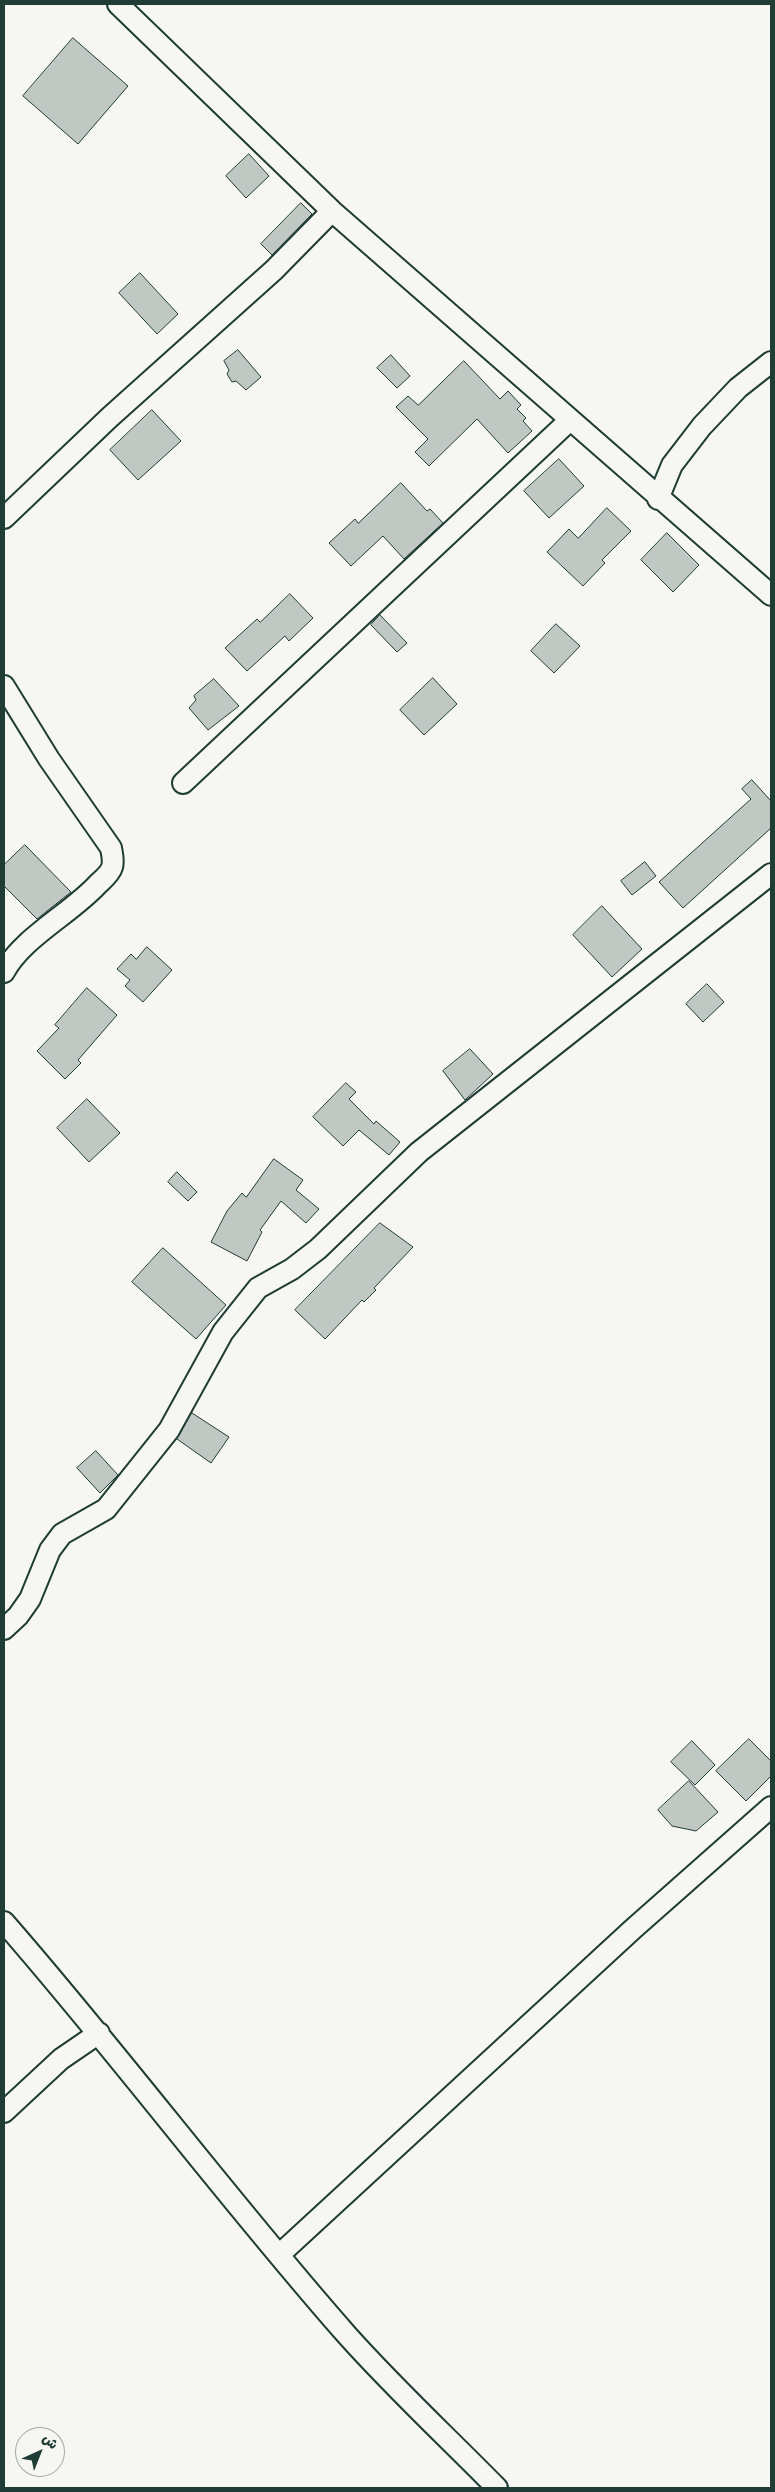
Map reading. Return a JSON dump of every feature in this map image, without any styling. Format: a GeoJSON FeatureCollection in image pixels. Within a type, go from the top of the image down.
{"type":"FeatureCollection","features":[{"type":"Feature","properties":{"kind":"street"},"geometry":{"type":"LineString","coordinates":[[118,4],[332,211],[658,499],[771,595]]}},
{"type":"Feature","properties":{"kind":"street"},"geometry":{"type":"LineString","coordinates":[[4,518],[110,417],[274,270],[332,211]]}},
{"type":"Feature","properties":{"kind":"street"},"geometry":{"type":"LineString","coordinates":[[658,499],[672,466],[702,426],[738,388],[771,362]]}},
{"type":"Feature","properties":{"kind":"street"},"geometry":{"type":"LineString","coordinates":[[183,783],[570,420]]}},
{"type":"Feature","properties":{"kind":"street"},"geometry":{"type":"LineString","coordinates":[[4,686],[48,759],[111,848],[113,856],[112,868],[106,876],[83,900],[18,950],[4,972]]}},
{"type":"Feature","properties":{"kind":"street"},"geometry":{"type":"LineString","coordinates":[[4,1629],[18,1616],[30,1599],[50,1550],[62,1534],[106,1509],[169,1430],[223,1332],[258,1288],[298,1264],[419,1152],[771,874]]}},
{"type":"Feature","properties":{"kind":"street"},"geometry":{"type":"LineString","coordinates":[[279,2255],[633,1929],[771,1807]]}},
{"type":"Feature","properties":{"kind":"street"},"geometry":{"type":"LineString","coordinates":[[4,1922],[99,2032],[347,2336],[497,2488]]}},
{"type":"Feature","properties":{"kind":"street"},"geometry":{"type":"LineString","coordinates":[[4,2112],[61,2059],[99,2032]]}},
{"type":"Feature","properties":{"kind":"building"},"geometry":{"type":"Polygon","coordinates":[[[73,38],[128,86],[78,144],[23,96],[73,38]]]}},
{"type":"Feature","properties":{"kind":"building"},"geometry":{"type":"Polygon","coordinates":[[[249,154],[269,176],[246,198],[226,176],[249,154]]]}},
{"type":"Feature","properties":{"kind":"building"},"geometry":{"type":"Polygon","coordinates":[[[301,203],[312,214],[272,255],[261,244],[301,203]]]}},
{"type":"Feature","properties":{"kind":"building"},"geometry":{"type":"Polygon","coordinates":[[[140,273],[178,314],[157,334],[119,293],[140,273]]]}},
{"type":"Feature","properties":{"kind":"building"},"geometry":{"type":"Polygon","coordinates":[[[238,350],[261,377],[246,390],[236,381],[232,382],[227,374],[229,370],[224,361],[238,350]]]}},
{"type":"Feature","properties":{"kind":"building"},"geometry":{"type":"Polygon","coordinates":[[[391,355],[410,376],[397,388],[377,368],[391,355]]]}},
{"type":"Feature","properties":{"kind":"building"},"geometry":{"type":"Polygon","coordinates":[[[464,361],[500,399],[508,391],[521,405],[517,409],[526,418],[523,421],[532,431],[508,453],[477,419],[429,466],[415,452],[428,439],[396,407],[408,396],[418,405],[464,361]]]}},
{"type":"Feature","properties":{"kind":"building"},"geometry":{"type":"Polygon","coordinates":[[[152,410],[181,441],[138,480],[110,450],[152,410]]]}},
{"type":"Feature","properties":{"kind":"building"},"geometry":{"type":"Polygon","coordinates":[[[559,459],[584,486],[549,518],[524,491],[559,459]]]}},
{"type":"Feature","properties":{"kind":"building"},"geometry":{"type":"Polygon","coordinates":[[[401,483],[427,511],[430,509],[443,523],[404,559],[383,536],[351,566],[329,543],[355,519],[358,523],[401,483]]]}},
{"type":"Feature","properties":{"kind":"building"},"geometry":{"type":"Polygon","coordinates":[[[607,508],[631,531],[602,560],[605,563],[583,586],[547,552],[569,529],[578,538],[607,508]]]}},
{"type":"Feature","properties":{"kind":"building"},"geometry":{"type":"Polygon","coordinates":[[[667,533],[699,565],[673,592],[641,560],[667,533]]]}},
{"type":"Feature","properties":{"kind":"building"},"geometry":{"type":"Polygon","coordinates":[[[290,594],[313,618],[289,641],[285,636],[247,671],[225,648],[257,619],[260,622],[290,594]]]}},
{"type":"Feature","properties":{"kind":"building"},"geometry":{"type":"Polygon","coordinates":[[[380,615],[407,643],[397,652],[371,625],[380,615]]]}},
{"type":"Feature","properties":{"kind":"building"},"geometry":{"type":"Polygon","coordinates":[[[556,624],[580,646],[554,673],[531,651],[556,624]]]}},
{"type":"Feature","properties":{"kind":"building"},"geometry":{"type":"Polygon","coordinates":[[[433,678],[457,704],[424,735],[400,710],[433,678]]]}},
{"type":"Feature","properties":{"kind":"building"},"geometry":{"type":"Polygon","coordinates":[[[214,679],[239,706],[208,730],[189,708],[196,700],[194,696],[214,679]]]}},
{"type":"Feature","properties":{"kind":"building"},"geometry":{"type":"Polygon","coordinates":[[[752,780],[771,801],[771,828],[683,908],[659,882],[751,799],[742,789],[752,780]]]}},
{"type":"Feature","properties":{"kind":"building"},"geometry":{"type":"Polygon","coordinates":[[[25,845],[71,892],[37,919],[4,886],[4,865],[25,845]]]}},
{"type":"Feature","properties":{"kind":"building"},"geometry":{"type":"Polygon","coordinates":[[[645,862],[656,876],[632,895],[621,881],[645,862]]]}},
{"type":"Feature","properties":{"kind":"building"},"geometry":{"type":"Polygon","coordinates":[[[602,906],[642,949],[612,977],[573,935],[602,906]]]}},
{"type":"Feature","properties":{"kind":"building"},"geometry":{"type":"Polygon","coordinates":[[[147,947],[172,970],[143,1002],[125,986],[130,980],[117,969],[131,954],[136,959],[147,947]]]}},
{"type":"Feature","properties":{"kind":"building"},"geometry":{"type":"Polygon","coordinates":[[[707,984],[724,1002],[703,1022],[686,1004],[707,984]]]}},
{"type":"Feature","properties":{"kind":"building"},"geometry":{"type":"Polygon","coordinates":[[[87,988],[117,1015],[78,1060],[81,1063],[65,1079],[37,1051],[59,1028],[55,1025],[87,988]]]}},
{"type":"Feature","properties":{"kind":"building"},"geometry":{"type":"Polygon","coordinates":[[[470,1049],[493,1074],[465,1100],[443,1071],[470,1049]]]}},
{"type":"Feature","properties":{"kind":"building"},"geometry":{"type":"Polygon","coordinates":[[[346,1083],[356,1092],[349,1099],[374,1124],[376,1121],[400,1142],[389,1155],[359,1130],[343,1146],[313,1117],[346,1083]]]}},
{"type":"Feature","properties":{"kind":"building"},"geometry":{"type":"Polygon","coordinates":[[[87,1099],[120,1133],[89,1162],[57,1128],[87,1099]]]}},
{"type":"Feature","properties":{"kind":"building"},"geometry":{"type":"Polygon","coordinates":[[[274,1159],[303,1180],[296,1190],[319,1209],[306,1223],[281,1201],[260,1230],[262,1232],[247,1261],[211,1242],[227,1211],[242,1193],[246,1197],[274,1159]]]}},
{"type":"Feature","properties":{"kind":"building"},"geometry":{"type":"Polygon","coordinates":[[[177,1172],[197,1192],[188,1201],[168,1182],[177,1172]]]}},
{"type":"Feature","properties":{"kind":"building"},"geometry":{"type":"Polygon","coordinates":[[[380,1223],[413,1247],[374,1288],[376,1290],[364,1302],[362,1300],[325,1339],[295,1310],[380,1223]]]}},
{"type":"Feature","properties":{"kind":"building"},"geometry":{"type":"Polygon","coordinates":[[[163,1248],[226,1305],[196,1339],[132,1282],[163,1248]]]}},
{"type":"Feature","properties":{"kind":"building"},"geometry":{"type":"Polygon","coordinates":[[[192,1413],[229,1437],[211,1463],[177,1439],[192,1413]]]}},
{"type":"Feature","properties":{"kind":"building"},"geometry":{"type":"Polygon","coordinates":[[[96,1451],[118,1475],[100,1493],[77,1468],[96,1451]]]}},
{"type":"Feature","properties":{"kind":"building"},"geometry":{"type":"Polygon","coordinates":[[[749,1739],[771,1761],[771,1776],[746,1801],[716,1771],[749,1739]]]}},
{"type":"Feature","properties":{"kind":"building"},"geometry":{"type":"Polygon","coordinates":[[[692,1741],[715,1765],[695,1785],[671,1762],[692,1741]]]}},
{"type":"Feature","properties":{"kind":"building"},"geometry":{"type":"Polygon","coordinates":[[[689,1781],[718,1812],[696,1831],[672,1826],[658,1810],[689,1781]]]}}]}
